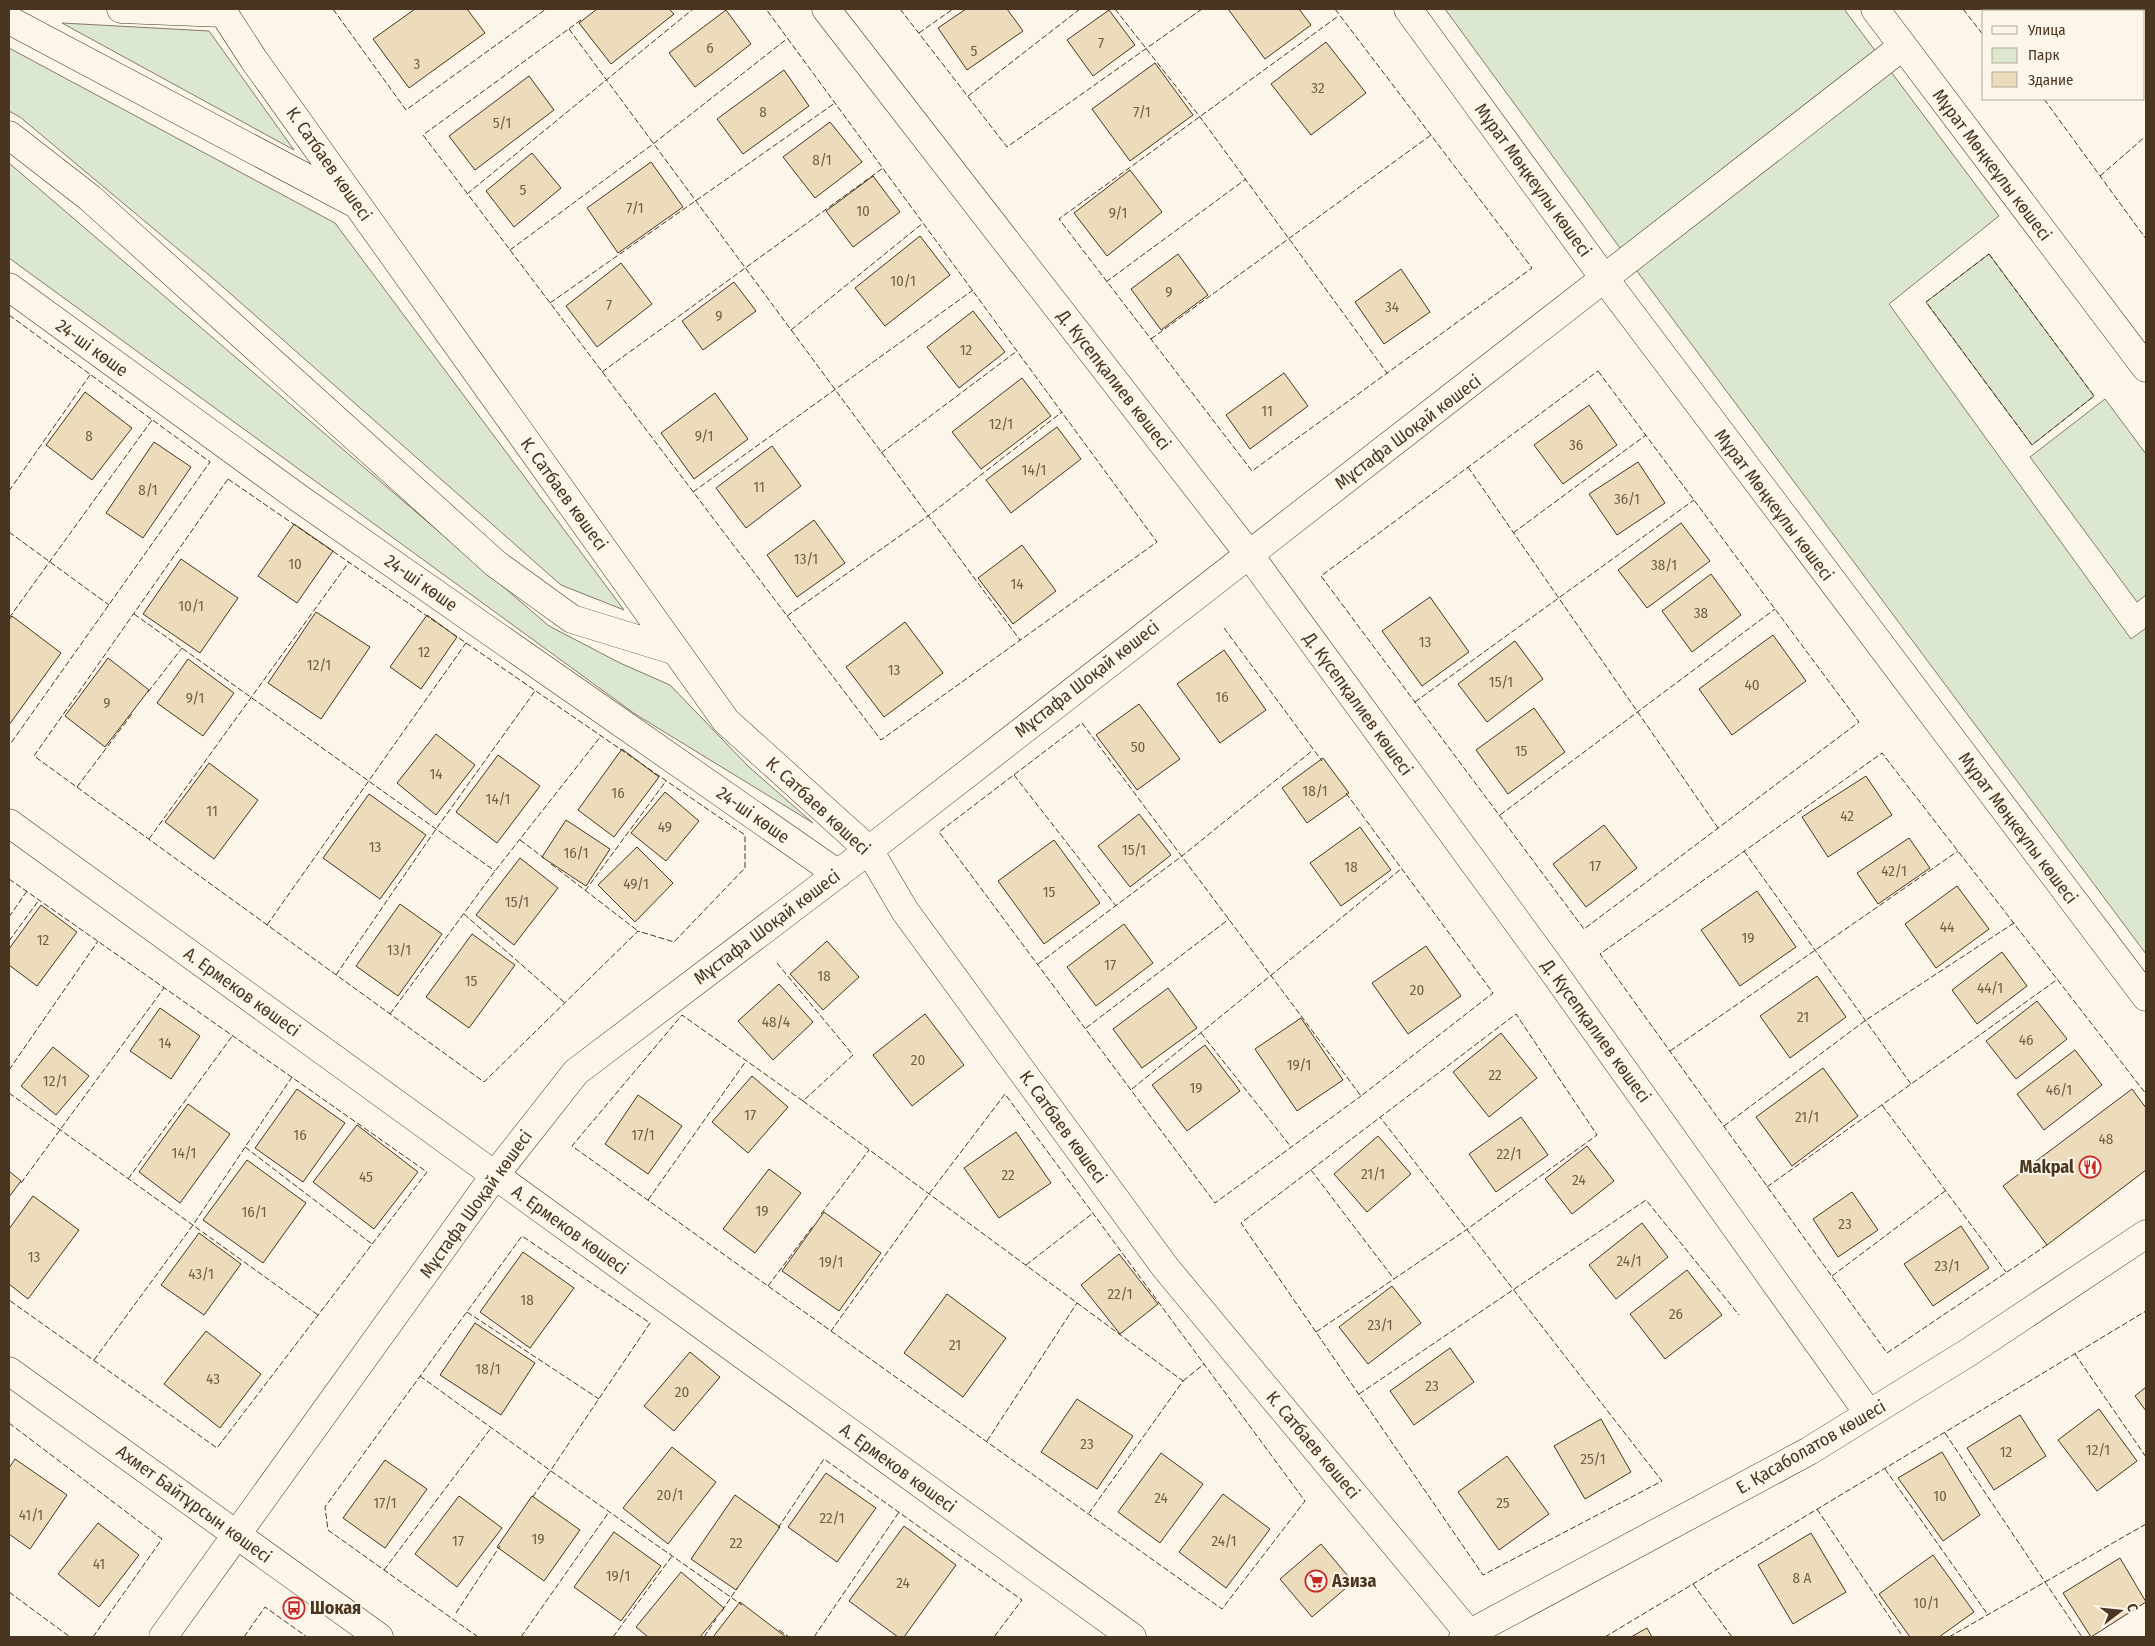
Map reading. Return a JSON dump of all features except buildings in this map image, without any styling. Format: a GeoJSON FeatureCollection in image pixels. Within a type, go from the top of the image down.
{"type":"FeatureCollection","features":[{"type":"Feature","properties":{"kind":"street"},"geometry":{"type":"LineString","coordinates":[[121,9],[222,11]]}},
{"type":"Feature","properties":{"kind":"street","name":"Д. Күсепқалиев көшесі"},"geometry":{"type":"LineString","coordinates":[[826,9],[1248,553],[1553,971],[1869,1414]]}},
{"type":"Feature","properties":{"kind":"street","name":"Мұрат Мөңкеұлы көшесі"},"geometry":{"type":"LineString","coordinates":[[1408,9],[1604,278],[2146,996]]}},
{"type":"Feature","properties":{"kind":"street","name":"Мұрат Мөңкеұлы көшесі"},"geometry":{"type":"LineString","coordinates":[[1874,9],[2146,368]]}},
{"type":"Feature","properties":{"kind":"street","name":"К. Сатбаев көшесі"},"geometry":{"type":"LineString","coordinates":[[222,11],[726,721],[869,850],[905,911],[1165,1267],[1468,1636]]}},
{"type":"Feature","properties":{"kind":"street"},"geometry":{"type":"LineString","coordinates":[[9,20],[358,205]]}},
{"type":"Feature","properties":{"kind":"street","name":"Мұстафа Шоқай көшесі"},"geometry":{"type":"LineString","coordinates":[[163,1637],[235,1534],[276,1483],[495,1175],[576,1072],[838,874],[1248,553],[1463,390],[1903,46]]}},
{"type":"Feature","properties":{"kind":"street"},"geometry":{"type":"LineString","coordinates":[[9,135],[90,198],[496,564],[572,619],[676,651]]}},
{"type":"Feature","properties":{"kind":"street","name":"24-ші көше"},"geometry":{"type":"LineString","coordinates":[[9,288],[300,499],[838,874]]}},
{"type":"Feature","properties":{"kind":"street","name":"А. Ермеков көшесі"},"geometry":{"type":"LineString","coordinates":[[9,823],[1132,1637]]}},
{"type":"Feature","properties":{"kind":"street","name":"Е. Қасаболатов көшесі"},"geometry":{"type":"LineString","coordinates":[[1468,1636],[1809,1451],[1969,1352],[2146,1234]]}},
{"type":"Feature","properties":{"kind":"street","name":"Ахмет Байтұрсын көшесі"},"geometry":{"type":"LineString","coordinates":[[9,1371],[379,1637]]}},
{"type":"Feature","properties":{"kind":"green space"},"geometry":{"type":"Polygon","coordinates":[[[1445,9],[1844,9],[1999,216],[1889,304],[2131,639],[2146,628],[2146,954],[1628,259],[1445,9]]]}},
{"type":"Feature","properties":{"kind":"green space"},"geometry":{"type":"Polygon","coordinates":[[[62,23],[209,31],[294,150],[62,23]]]}},
{"type":"Feature","properties":{"kind":"green space"},"geometry":{"type":"Polygon","coordinates":[[[9,48],[335,223],[624,610],[561,585],[215,280],[20,117],[9,111],[9,48]]]}},
{"type":"Feature","properties":{"kind":"green space"},"geometry":{"type":"Polygon","coordinates":[[[9,163],[549,626],[620,663],[670,685],[749,767],[813,823],[635,714],[9,258],[9,163]]]}},
{"type":"Feature","properties":{"kind":"green space"},"geometry":{"type":"Polygon","coordinates":[[[1989,254],[2094,396],[2032,445],[1926,302],[1989,254]]]}},
{"type":"Feature","properties":{"kind":"green space"},"geometry":{"type":"Polygon","coordinates":[[[2105,399],[2146,454],[2146,595],[2137,602],[2030,457],[2105,399]]]}},
{"type":"Feature","properties":{"kind":"fence"},"geometry":{"type":"LineString","coordinates":[[333,9],[406,110],[546,9]]}},
{"type":"Feature","properties":{"kind":"fence"},"geometry":{"type":"LineString","coordinates":[[467,194],[693,9]]}},
{"type":"Feature","properties":{"kind":"fence"},"geometry":{"type":"LineString","coordinates":[[581,20],[423,135],[881,740],[1157,542],[766,9]]}},
{"type":"Feature","properties":{"kind":"fence"},"geometry":{"type":"LineString","coordinates":[[900,9],[1007,147],[1202,9]]}},
{"type":"Feature","properties":{"kind":"fence"},"geometry":{"type":"LineString","coordinates":[[919,33],[953,9]]}},
{"type":"Feature","properties":{"kind":"fence"},"geometry":{"type":"LineString","coordinates":[[968,96],[1080,9]]}},
{"type":"Feature","properties":{"kind":"fence"},"geometry":{"type":"LineString","coordinates":[[1115,9],[1200,117],[1387,373]]}},
{"type":"Feature","properties":{"kind":"fence"},"geometry":{"type":"LineString","coordinates":[[1335,9],[1532,268],[1252,471],[1059,219],[1337,17]]}},
{"type":"Feature","properties":{"kind":"fence"},"geometry":{"type":"LineString","coordinates":[[1963,9],[1982,33]]}},
{"type":"Feature","properties":{"kind":"fence"},"geometry":{"type":"LineString","coordinates":[[569,29],[1020,640]]}},
{"type":"Feature","properties":{"kind":"fence"},"geometry":{"type":"LineString","coordinates":[[510,250],[653,144],[788,38]]}},
{"type":"Feature","properties":{"kind":"fence"},"geometry":{"type":"LineString","coordinates":[[2045,100],[2146,239]]}},
{"type":"Feature","properties":{"kind":"fence"},"geometry":{"type":"LineString","coordinates":[[550,303],[835,103]]}},
{"type":"Feature","properties":{"kind":"fence"},"geometry":{"type":"LineString","coordinates":[[1151,339],[1431,135]]}},
{"type":"Feature","properties":{"kind":"fence"},"geometry":{"type":"LineString","coordinates":[[2100,176],[2146,136]]}},
{"type":"Feature","properties":{"kind":"fence"},"geometry":{"type":"LineString","coordinates":[[602,372],[883,168]]}},
{"type":"Feature","properties":{"kind":"fence"},"geometry":{"type":"LineString","coordinates":[[1106,282],[1246,179]]}},
{"type":"Feature","properties":{"kind":"fence"},"geometry":{"type":"LineString","coordinates":[[791,330],[923,223]]}},
{"type":"Feature","properties":{"kind":"fence"},"geometry":{"type":"LineString","coordinates":[[1989,254],[2094,396],[2032,445],[1926,302],[1989,254]]}},
{"type":"Feature","properties":{"kind":"fence"},"geometry":{"type":"LineString","coordinates":[[693,492],[973,290]]}},
{"type":"Feature","properties":{"kind":"fence"},"geometry":{"type":"LineString","coordinates":[[9,315],[210,462],[11,743],[9,742]]}},
{"type":"Feature","properties":{"kind":"fence"},"geometry":{"type":"LineString","coordinates":[[881,453],[1017,351]]}},
{"type":"Feature","properties":{"kind":"fence"},"geometry":{"type":"LineString","coordinates":[[1598,371],[1859,722],[1584,929],[1321,576],[1598,371]]}},
{"type":"Feature","properties":{"kind":"fence"},"geometry":{"type":"LineString","coordinates":[[9,491],[90,375]]}},
{"type":"Feature","properties":{"kind":"fence"},"geometry":{"type":"LineString","coordinates":[[787,616],[928,516],[1062,412]]}},
{"type":"Feature","properties":{"kind":"fence"},"geometry":{"type":"LineString","coordinates":[[9,618],[152,420]]}},
{"type":"Feature","properties":{"kind":"fence"},"geometry":{"type":"LineString","coordinates":[[1513,533],[1646,435]]}},
{"type":"Feature","properties":{"kind":"fence"},"geometry":{"type":"LineString","coordinates":[[1468,467],[1718,828]]}},
{"type":"Feature","properties":{"kind":"fence"},"geometry":{"type":"LineString","coordinates":[[228,479],[745,835],[745,868],[674,942],[638,931],[484,1082],[34,756],[228,479]]}},
{"type":"Feature","properties":{"kind":"fence"},"geometry":{"type":"LineString","coordinates":[[1415,702],[1694,500]]}},
{"type":"Feature","properties":{"kind":"fence"},"geometry":{"type":"LineString","coordinates":[[9,532],[109,605]]}},
{"type":"Feature","properties":{"kind":"fence"},"geometry":{"type":"LineString","coordinates":[[149,839],[349,562]]}},
{"type":"Feature","properties":{"kind":"fence"},"geometry":{"type":"LineString","coordinates":[[1500,815],[1775,609]]}},
{"type":"Feature","properties":{"kind":"fence"},"geometry":{"type":"LineString","coordinates":[[134,614],[495,871]]}},
{"type":"Feature","properties":{"kind":"fence"},"geometry":{"type":"LineString","coordinates":[[1224,628],[1322,761]]}},
{"type":"Feature","properties":{"kind":"fence"},"geometry":{"type":"LineString","coordinates":[[267,925],[466,643]]}},
{"type":"Feature","properties":{"kind":"fence"},"geometry":{"type":"LineString","coordinates":[[148,692],[182,648]]}},
{"type":"Feature","properties":{"kind":"fence"},"geometry":{"type":"LineString","coordinates":[[336,975],[436,829],[535,691]]}},
{"type":"Feature","properties":{"kind":"fence"},"geometry":{"type":"LineString","coordinates":[[77,787],[132,714]]}},
{"type":"Feature","properties":{"kind":"fence"},"geometry":{"type":"LineString","coordinates":[[1346,793],[1493,993],[1361,1096],[1082,723],[939,832],[1215,1203],[1361,1096]]}},
{"type":"Feature","properties":{"kind":"fence"},"geometry":{"type":"LineString","coordinates":[[390,1014],[495,871],[601,736]]}},
{"type":"Feature","properties":{"kind":"fence"},"geometry":{"type":"LineString","coordinates":[[1038,964],[1182,856],[1313,750]]}},
{"type":"Feature","properties":{"kind":"fence"},"geometry":{"type":"LineString","coordinates":[[2047,1245],[1887,1353],[1600,954],[1882,753],[2146,1094]]}},
{"type":"Feature","properties":{"kind":"fence"},"geometry":{"type":"LineString","coordinates":[[1014,775],[1116,906]]}},
{"type":"Feature","properties":{"kind":"fence"},"geometry":{"type":"LineString","coordinates":[[585,891],[666,781]]}},
{"type":"Feature","properties":{"kind":"fence"},"geometry":{"type":"LineString","coordinates":[[520,840],[544,858]]}},
{"type":"Feature","properties":{"kind":"fence"},"geometry":{"type":"LineString","coordinates":[[1744,851],[1911,1084]]}},
{"type":"Feature","properties":{"kind":"fence"},"geometry":{"type":"LineString","coordinates":[[1670,1051],[1958,851]]}},
{"type":"Feature","properties":{"kind":"fence"},"geometry":{"type":"LineString","coordinates":[[551,864],[638,931]]}},
{"type":"Feature","properties":{"kind":"fence"},"geometry":{"type":"LineString","coordinates":[[1132,1089],[1401,869]]}},
{"type":"Feature","properties":{"kind":"fence"},"geometry":{"type":"LineString","coordinates":[[9,879],[427,1172],[217,1448],[9,1300]]}},
{"type":"Feature","properties":{"kind":"fence"},"geometry":{"type":"LineString","coordinates":[[9,917],[27,891]]}},
{"type":"Feature","properties":{"kind":"fence"},"geometry":{"type":"LineString","coordinates":[[9,941],[39,900]]}},
{"type":"Feature","properties":{"kind":"fence"},"geometry":{"type":"LineString","coordinates":[[464,914],[565,1003]]}},
{"type":"Feature","properties":{"kind":"fence"},"geometry":{"type":"LineString","coordinates":[[1086,1028],[1229,919]]}},
{"type":"Feature","properties":{"kind":"fence"},"geometry":{"type":"LineString","coordinates":[[1724,1126],[1866,1020],[2014,923]]}},
{"type":"Feature","properties":{"kind":"fence"},"geometry":{"type":"LineString","coordinates":[[9,1070],[98,941]]}},
{"type":"Feature","properties":{"kind":"fence"},"geometry":{"type":"LineString","coordinates":[[777,963],[853,1055],[803,1101],[1183,1381],[1089,1513]]}},
{"type":"Feature","properties":{"kind":"fence"},"geometry":{"type":"LineString","coordinates":[[1767,1187],[2058,979]]}},
{"type":"Feature","properties":{"kind":"fence"},"geometry":{"type":"LineString","coordinates":[[21,1183],[164,988]]}},
{"type":"Feature","properties":{"kind":"fence"},"geometry":{"type":"LineString","coordinates":[[1316,1332],[1466,1230],[1597,1135],[1516,1014],[1241,1223],[1483,1575],[1662,1481],[1486,1254],[1450,1208],[1415,1163],[1380,1117]]}},
{"type":"Feature","properties":{"kind":"fence"},"geometry":{"type":"LineString","coordinates":[[803,1101],[682,1015],[572,1146],[831,1331],[1222,1609],[1305,1501],[1005,1094],[929,1194],[831,1331]]}},
{"type":"Feature","properties":{"kind":"fence"},"geometry":{"type":"LineString","coordinates":[[1201,1033],[1291,1147]]}},
{"type":"Feature","properties":{"kind":"fence"},"geometry":{"type":"LineString","coordinates":[[128,1179],[233,1035]]}},
{"type":"Feature","properties":{"kind":"fence"},"geometry":{"type":"LineString","coordinates":[[648,1200],[746,1061]]}},
{"type":"Feature","properties":{"kind":"fence"},"geometry":{"type":"LineString","coordinates":[[94,1360],[193,1225],[292,1077]]}},
{"type":"Feature","properties":{"kind":"fence"},"geometry":{"type":"LineString","coordinates":[[9,1093],[318,1315]]}},
{"type":"Feature","properties":{"kind":"fence"},"geometry":{"type":"LineString","coordinates":[[1882,1105],[2006,1272]]}},
{"type":"Feature","properties":{"kind":"fence"},"geometry":{"type":"LineString","coordinates":[[245,1147],[372,1244]]}},
{"type":"Feature","properties":{"kind":"fence"},"geometry":{"type":"LineString","coordinates":[[821,1214],[869,1150]]}},
{"type":"Feature","properties":{"kind":"fence"},"geometry":{"type":"LineString","coordinates":[[1311,1170],[1394,1279]]}},
{"type":"Feature","properties":{"kind":"fence"},"geometry":{"type":"LineString","coordinates":[[1832,1276],[1945,1191]]}},
{"type":"Feature","properties":{"kind":"fence"},"geometry":{"type":"LineString","coordinates":[[1359,1394],[1646,1200],[1739,1315]]}},
{"type":"Feature","properties":{"kind":"fence"},"geometry":{"type":"LineString","coordinates":[[1026,1265],[1093,1213]]}},
{"type":"Feature","properties":{"kind":"fence"},"geometry":{"type":"LineString","coordinates":[[768,1286],[813,1226]]}},
{"type":"Feature","properties":{"kind":"fence"},"geometry":{"type":"LineString","coordinates":[[478,1637],[328,1530],[325,1507],[522,1236],[650,1323],[532,1498]]}},
{"type":"Feature","properties":{"kind":"fence"},"geometry":{"type":"LineString","coordinates":[[987,1441],[1077,1303]]}},
{"type":"Feature","properties":{"kind":"fence"},"geometry":{"type":"LineString","coordinates":[[1605,1637],[2146,1311]]}},
{"type":"Feature","properties":{"kind":"fence"},"geometry":{"type":"LineString","coordinates":[[467,1312],[599,1399]]}},
{"type":"Feature","properties":{"kind":"fence"},"geometry":{"type":"LineString","coordinates":[[2075,1354],[2146,1457]]}},
{"type":"Feature","properties":{"kind":"fence"},"geometry":{"type":"LineString","coordinates":[[1183,1381],[1204,1364]]}},
{"type":"Feature","properties":{"kind":"fence"},"geometry":{"type":"LineString","coordinates":[[420,1376],[742,1605]]}},
{"type":"Feature","properties":{"kind":"fence"},"geometry":{"type":"LineString","coordinates":[[9,1423],[162,1539],[93,1637]]}},
{"type":"Feature","properties":{"kind":"fence"},"geometry":{"type":"LineString","coordinates":[[384,1570],[491,1428]]}},
{"type":"Feature","properties":{"kind":"fence"},"geometry":{"type":"LineString","coordinates":[[1945,1433],[2082,1637]]}},
{"type":"Feature","properties":{"kind":"fence"},"geometry":{"type":"LineString","coordinates":[[778,1528],[824,1459],[1022,1600],[994,1637]]}},
{"type":"Feature","properties":{"kind":"fence"},"geometry":{"type":"LineString","coordinates":[[1885,1469],[1988,1615]]}},
{"type":"Feature","properties":{"kind":"fence"},"geometry":{"type":"LineString","coordinates":[[1817,1509],[1903,1637]]}},
{"type":"Feature","properties":{"kind":"fence"},"geometry":{"type":"LineString","coordinates":[[521,1637],[609,1512]]}},
{"type":"Feature","properties":{"kind":"fence"},"geometry":{"type":"LineString","coordinates":[[814,1637],[899,1512]]}},
{"type":"Feature","properties":{"kind":"fence"},"geometry":{"type":"LineString","coordinates":[[1949,1637],[2146,1524]]}},
{"type":"Feature","properties":{"kind":"fence"},"geometry":{"type":"LineString","coordinates":[[456,1613],[500,1546]]}},
{"type":"Feature","properties":{"kind":"fence"},"geometry":{"type":"LineString","coordinates":[[613,1637],[672,1556]]}},
{"type":"Feature","properties":{"kind":"fence"},"geometry":{"type":"LineString","coordinates":[[1693,1584],[1732,1637]]}},
{"type":"Feature","properties":{"kind":"fence"},"geometry":{"type":"LineString","coordinates":[[722,1611],[737,1588]]}},
{"type":"Feature","properties":{"kind":"fence"},"geometry":{"type":"LineString","coordinates":[[9,1592],[70,1637]]}},
{"type":"Feature","properties":{"kind":"fence"},"geometry":{"type":"LineString","coordinates":[[244,1637],[265,1607],[307,1637]]}},
{"type":"Feature","properties":{"kind":"fence"},"geometry":{"type":"LineString","coordinates":[[704,1637],[716,1619]]}},
{"type":"Feature","properties":{"kind":"fence"},"geometry":{"type":"LineString","coordinates":[[779,1630],[789,1637]]}},
{"type":"Feature","properties":{"kind":"place","name":"Makpal"},"geometry":{"type":"Point","coordinates":[2090,1167]}},
{"type":"Feature","properties":{"kind":"place","name":"Азиза"},"geometry":{"type":"Point","coordinates":[1316,1581]}},
{"type":"Feature","properties":{"kind":"place","name":"Шокая"},"geometry":{"type":"Point","coordinates":[294,1608]}}]}
